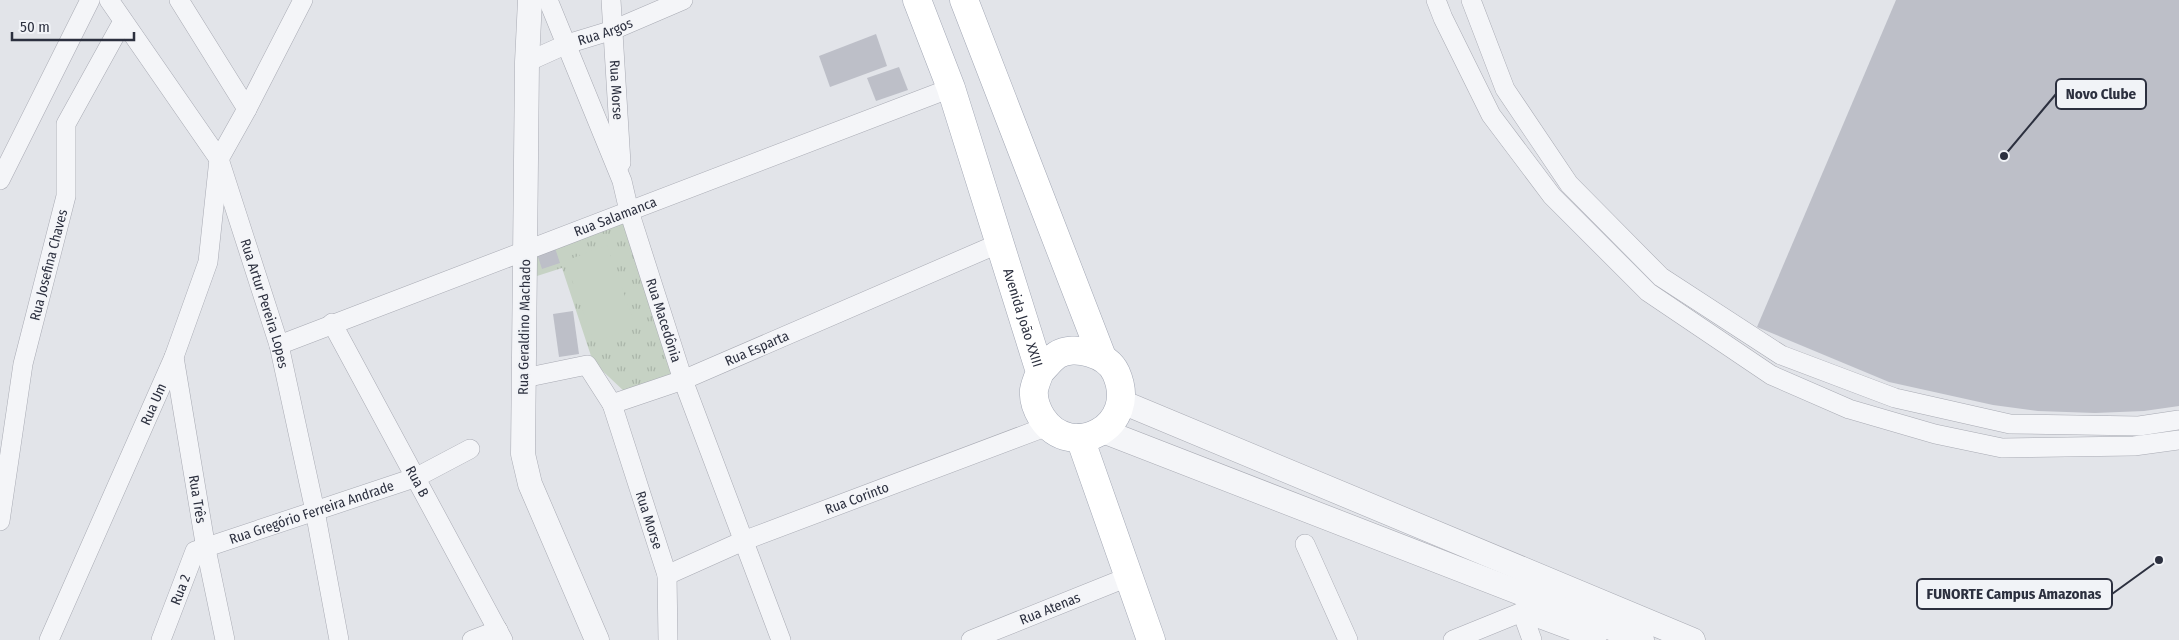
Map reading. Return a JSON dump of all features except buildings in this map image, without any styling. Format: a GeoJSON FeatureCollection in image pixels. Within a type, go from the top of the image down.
{"type":"FeatureCollection","features":[{"type":"Feature","properties":{"kind":"main road","name":"Avenida João XXIII"},"geometry":{"type":"LineString","coordinates":[[917,0],[951,88],[1040,372],[1034,390],[1035,400],[1037,410],[1048,426]]}},
{"type":"Feature","properties":{"kind":"main road"},"geometry":{"type":"LineString","coordinates":[[964,0],[1102,357],[1114,369],[1122,385],[1122,402],[1117,417],[1091,435],[1062,436],[1048,426]]}},
{"type":"Feature","properties":{"kind":"main road"},"geometry":{"type":"LineString","coordinates":[[1040,372],[1057,355],[1080,350],[1102,357]]}},
{"type":"Feature","properties":{"kind":"main road"},"geometry":{"type":"LineString","coordinates":[[1091,435],[1128,577],[1151,640]]}},
{"type":"Feature","properties":{"kind":"street"},"geometry":{"type":"LineString","coordinates":[[0,180],[90,0]]}},
{"type":"Feature","properties":{"kind":"street","name":"Rua Artur Pereira Lopes"},"geometry":{"type":"LineString","coordinates":[[109,0],[220,159],[279,345],[316,511],[339,640]]}},
{"type":"Feature","properties":{"kind":"street"},"geometry":{"type":"LineString","coordinates":[[179,0],[247,109]]}},
{"type":"Feature","properties":{"kind":"street"},"geometry":{"type":"LineString","coordinates":[[220,159],[303,0]]}},
{"type":"Feature","properties":{"kind":"street","name":"Rua Geraldino Machado"},"geometry":{"type":"LineString","coordinates":[[530,0],[526,62],[523,454],[530,484],[597,640]]}},
{"type":"Feature","properties":{"kind":"street","name":"Rua Macedônia"},"geometry":{"type":"LineString","coordinates":[[548,0],[622,181],[629,211],[683,380],[781,640]]}},
{"type":"Feature","properties":{"kind":"street","name":"Rua Morse"},"geometry":{"type":"LineString","coordinates":[[611,0],[622,181]]}},
{"type":"Feature","properties":{"kind":"street","name":"Rua Argos"},"geometry":{"type":"LineString","coordinates":[[526,62],[567,44],[613,30],[683,0]]}},
{"type":"Feature","properties":{"kind":"street"},"geometry":{"type":"LineString","coordinates":[[1436,0],[1491,115],[1552,196],[1648,292],[1771,375],[1849,408],[1935,434],[2002,448],[2134,446],[2179,440]]}},
{"type":"Feature","properties":{"kind":"street"},"geometry":{"type":"LineString","coordinates":[[1471,0],[1505,89],[1569,184],[1662,277],[1781,355],[1895,398],[2010,424],[2139,426],[2179,420]]}},
{"type":"Feature","properties":{"kind":"street","name":"Rua Josefina Chaves"},"geometry":{"type":"LineString","coordinates":[[0,521],[23,364],[66,196],[66,124],[123,21]]}},
{"type":"Feature","properties":{"kind":"street","name":"Rua Salamanca"},"geometry":{"type":"LineString","coordinates":[[279,345],[951,88]]}},
{"type":"Feature","properties":{"kind":"street","name":"Rua Um"},"geometry":{"type":"LineString","coordinates":[[49,640],[174,357],[208,262],[220,159]]}},
{"type":"Feature","properties":{"kind":"street","name":"Rua Esparta"},"geometry":{"type":"LineString","coordinates":[[612,404],[683,380],[1000,243]]}},
{"type":"Feature","properties":{"kind":"street"},"geometry":{"type":"LineString","coordinates":[[1648,292],[1662,277]]}},
{"type":"Feature","properties":{"kind":"street","name":"Rua B"},"geometry":{"type":"LineString","coordinates":[[332,324],[417,477],[501,635]]}},
{"type":"Feature","properties":{"kind":"street","name":"Rua Três"},"geometry":{"type":"LineString","coordinates":[[174,357],[206,549],[225,640]]}},
{"type":"Feature","properties":{"kind":"street"},"geometry":{"type":"LineString","coordinates":[[524,378],[587,365],[612,404]]}},
{"type":"Feature","properties":{"kind":"street"},"geometry":{"type":"LineString","coordinates":[[1122,402],[1693,640]]}},
{"type":"Feature","properties":{"kind":"street","name":"Rua Morse"},"geometry":{"type":"LineString","coordinates":[[612,404],[667,575],[668,640]]}},
{"type":"Feature","properties":{"kind":"street","name":"Rua Corinto"},"geometry":{"type":"LineString","coordinates":[[667,575],[743,541],[1048,426]]}},
{"type":"Feature","properties":{"kind":"street"},"geometry":{"type":"LineString","coordinates":[[2134,446],[2139,426]]}},
{"type":"Feature","properties":{"kind":"street"},"geometry":{"type":"LineString","coordinates":[[1091,435],[1642,640]]}},
{"type":"Feature","properties":{"kind":"street","name":"Rua Gregório Ferreira Andrade"},"geometry":{"type":"LineString","coordinates":[[206,549],[417,477],[470,449]]}},
{"type":"Feature","properties":{"kind":"street"},"geometry":{"type":"LineString","coordinates":[[1306,544],[1348,640]]}},
{"type":"Feature","properties":{"kind":"street","name":"Rua 2"},"geometry":{"type":"LineString","coordinates":[[161,640],[195,551],[206,549]]}},
{"type":"Feature","properties":{"kind":"street","name":"Rua Atenas"},"geometry":{"type":"LineString","coordinates":[[971,640],[1128,577]]}},
{"type":"Feature","properties":{"kind":"street"},"geometry":{"type":"LineString","coordinates":[[1522,612],[1532,640]]}},
{"type":"Feature","properties":{"kind":"street"},"geometry":{"type":"LineString","coordinates":[[1453,640],[1522,612],[1597,640]]}},
{"type":"Feature","properties":{"kind":"street"},"geometry":{"type":"LineString","coordinates":[[472,640],[501,635]]}},
{"type":"Feature","properties":{"kind":"green space"},"geometry":{"type":"Polygon","coordinates":[[[624,217],[677,376],[626,393],[593,362],[562,268],[537,276],[531,254],[624,217]]]}},
{"type":"Feature","properties":{"kind":"green space"},"geometry":{"type":"Polygon","coordinates":[[[607,245],[636,328],[594,342],[565,261],[607,245]]]}},
{"type":"Feature","properties":{"kind":"place","name":"Novo Clube"},"geometry":{"type":"Point","coordinates":[2004,156]}},
{"type":"Feature","properties":{"kind":"place","name":"FUNORTE Campus Amazonas"},"geometry":{"type":"Point","coordinates":[2159,560]}}]}
